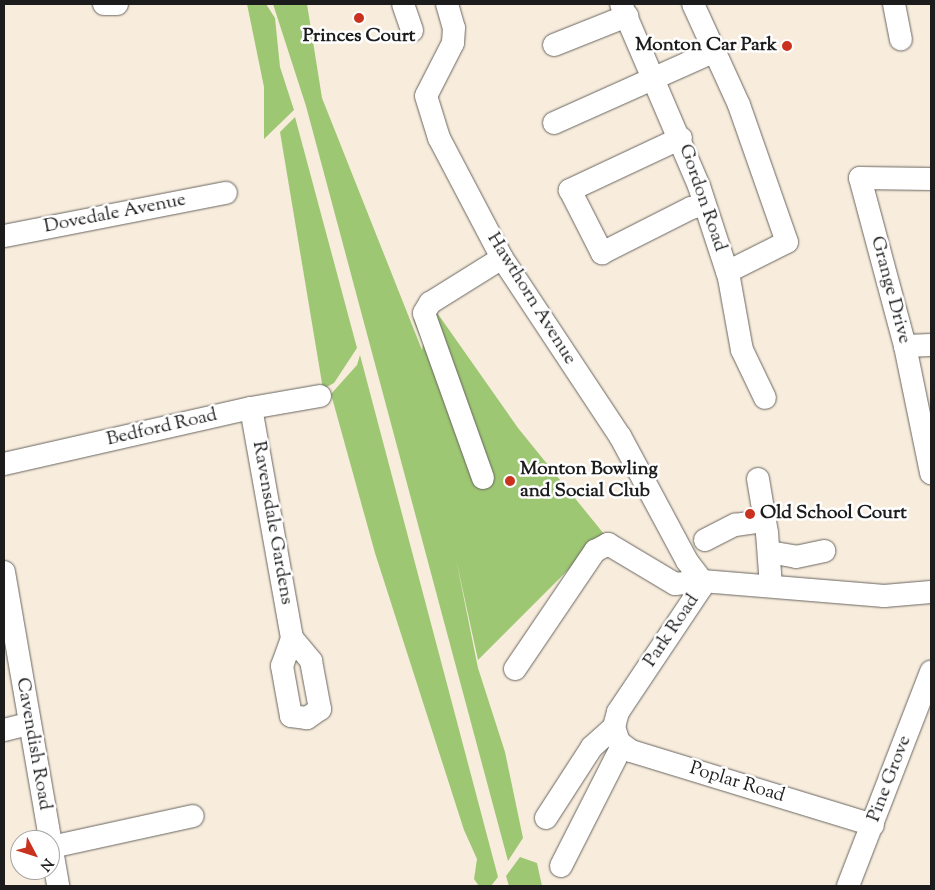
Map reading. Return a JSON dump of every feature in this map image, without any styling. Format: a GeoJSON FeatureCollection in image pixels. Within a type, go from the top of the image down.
{"type":"FeatureCollection","features":[{"type":"Feature","properties":{"kind":"street"},"geometry":{"type":"LineString","coordinates":[[104,4],[117,4]]}},
{"type":"Feature","properties":{"kind":"street"},"geometry":{"type":"LineString","coordinates":[[403,4],[412,30]]}},
{"type":"Feature","properties":{"kind":"street","name":"Hawthorn Avenue"},"geometry":{"type":"LineString","coordinates":[[446,4],[454,28],[452,43],[429,89],[427,104],[448,155],[502,258],[620,436],[687,561],[702,581]]}},
{"type":"Feature","properties":{"kind":"street"},"geometry":{"type":"LineString","coordinates":[[693,4],[739,105],[787,242],[727,272]]}},
{"type":"Feature","properties":{"kind":"street"},"geometry":{"type":"LineString","coordinates":[[894,4],[901,39]]}},
{"type":"Feature","properties":{"kind":"street"},"geometry":{"type":"LineString","coordinates":[[554,45],[624,10]]}},
{"type":"Feature","properties":{"kind":"street","name":"Gordon Road"},"geometry":{"type":"LineString","coordinates":[[624,10],[681,138],[727,272],[742,350],[765,398]]}},
{"type":"Feature","properties":{"kind":"street"},"geometry":{"type":"LineString","coordinates":[[554,123],[715,51]]}},
{"type":"Feature","properties":{"kind":"street"},"geometry":{"type":"LineString","coordinates":[[681,138],[570,190],[602,253],[691,208],[705,205]]}},
{"type":"Feature","properties":{"kind":"street","name":"Grange Drive"},"geometry":{"type":"LineString","coordinates":[[931,179],[860,178],[905,346],[931,473]]}},
{"type":"Feature","properties":{"kind":"street","name":"Dovedale Avenue"},"geometry":{"type":"LineString","coordinates":[[4,236],[217,201]]}},
{"type":"Feature","properties":{"kind":"street"},"geometry":{"type":"LineString","coordinates":[[483,478],[424,313],[430,303],[502,258]]}},
{"type":"Feature","properties":{"kind":"street"},"geometry":{"type":"LineString","coordinates":[[905,346],[931,345]]}},
{"type":"Feature","properties":{"kind":"street","name":"Bedford Road"},"geometry":{"type":"LineString","coordinates":[[4,464],[251,408],[320,396]]}},
{"type":"Feature","properties":{"kind":"street","name":"Ravensdale Gardens"},"geometry":{"type":"LineString","coordinates":[[251,408],[292,638]]}},
{"type":"Feature","properties":{"kind":"street"},"geometry":{"type":"LineString","coordinates":[[758,479],[769,552],[771,586]]}},
{"type":"Feature","properties":{"kind":"street"},"geometry":{"type":"LineString","coordinates":[[705,540],[735,525],[765,521]]}},
{"type":"Feature","properties":{"kind":"street"},"geometry":{"type":"LineString","coordinates":[[515,669],[595,551],[604,545],[608,544],[675,584],[702,581]]}},
{"type":"Feature","properties":{"kind":"street"},"geometry":{"type":"LineString","coordinates":[[769,552],[796,557],[824,551]]}},
{"type":"Feature","properties":{"kind":"street","name":"Park Road"},"geometry":{"type":"LineString","coordinates":[[546,818],[592,747],[618,736],[618,712],[701,588],[702,581],[884,596],[931,592]]}},
{"type":"Feature","properties":{"kind":"street","name":"Cavendish Road"},"geometry":{"type":"LineString","coordinates":[[5,586],[28,724],[49,830]]}},
{"type":"Feature","properties":{"kind":"street","name":"Pine Grove"},"geometry":{"type":"LineString","coordinates":[[848,886],[931,672]]}},
{"type":"Feature","properties":{"kind":"street"},"geometry":{"type":"LineString","coordinates":[[4,730],[28,724]]}},
{"type":"Feature","properties":{"kind":"street"},"geometry":{"type":"LineString","coordinates":[[562,866],[618,736]]}},
{"type":"Feature","properties":{"kind":"street","name":"Poplar Road"},"geometry":{"type":"LineString","coordinates":[[618,736],[647,756],[873,824]]}},
{"type":"Feature","properties":{"kind":"street"},"geometry":{"type":"LineString","coordinates":[[60,845],[193,816]]}},
{"type":"Feature","properties":{"kind":"green space"},"geometry":{"type":"Polygon","coordinates":[[[247,4],[266,4],[275,18],[280,67],[294,110],[264,139],[264,87],[247,4]]]}},
{"type":"Feature","properties":{"kind":"green space"},"geometry":{"type":"Polygon","coordinates":[[[273,4],[307,4],[322,98],[422,350],[423,344],[413,319],[433,307],[518,428],[604,534],[478,660],[456,559],[478,668],[505,752],[523,838],[508,861],[306,106],[273,4]]]}},
{"type":"Feature","properties":{"kind":"green space"},"geometry":{"type":"Polygon","coordinates":[[[295,117],[357,348],[334,383],[323,389],[280,132],[295,117]]]}},
{"type":"Feature","properties":{"kind":"green space"},"geometry":{"type":"Polygon","coordinates":[[[360,355],[498,877],[491,886],[479,886],[474,879],[477,859],[464,830],[375,553],[331,394],[357,365],[360,355]]]}},
{"type":"Feature","properties":{"kind":"green space"},"geometry":{"type":"Polygon","coordinates":[[[520,857],[537,863],[542,886],[509,886],[506,876],[520,857]]]}},
{"type":"Feature","properties":{"kind":"place","name":"Princes Court"},"geometry":{"type":"Point","coordinates":[359,18]}},
{"type":"Feature","properties":{"kind":"place","name":"Monton Car Park"},"geometry":{"type":"Point","coordinates":[787,46]}},
{"type":"Feature","properties":{"kind":"place","name":"Monton Bowling and Social Club"},"geometry":{"type":"Point","coordinates":[510,481]}},
{"type":"Feature","properties":{"kind":"place","name":"Old School Court"},"geometry":{"type":"Point","coordinates":[750,514]}}]}
